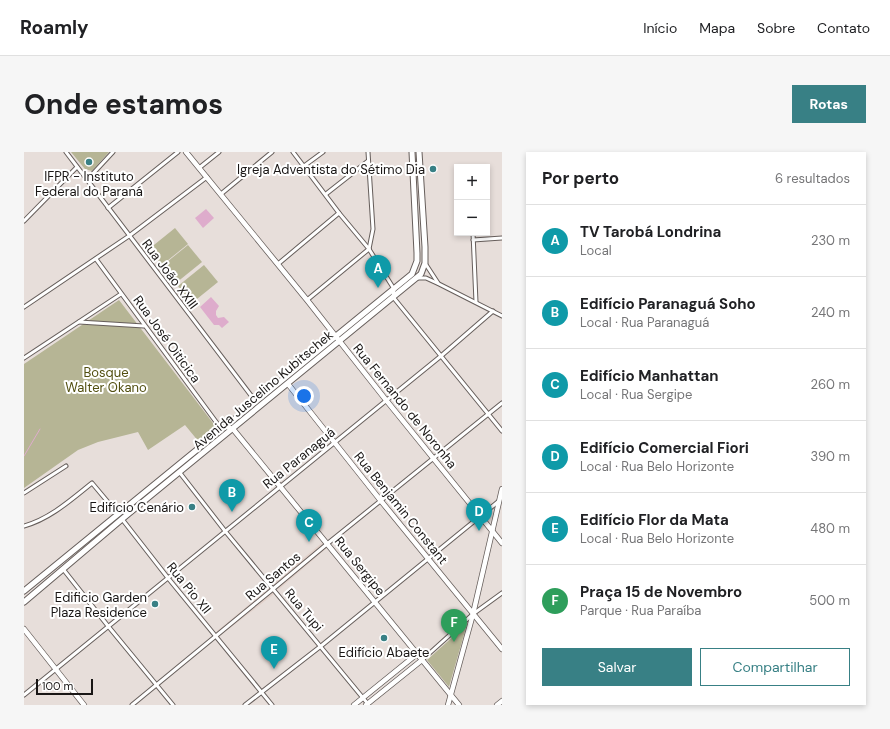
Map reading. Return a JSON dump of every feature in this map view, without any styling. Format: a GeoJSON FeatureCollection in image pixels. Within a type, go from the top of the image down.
{"type":"FeatureCollection","features":[{"type":"Feature","properties":{"kind":"main road","name":"Avenida Juscelino Kubitschek"},"geometry":{"type":"LineString","coordinates":[[24,591],[224,428],[288,384],[412,274],[417,261],[417,247],[412,152]]}},
{"type":"Feature","properties":{"kind":"main road","name":"Avenida Juscelino Kubitschek"},"geometry":{"type":"LineString","coordinates":[[24,602],[122,519],[233,429],[284,379],[418,278],[425,263],[419,152]]}},
{"type":"Feature","properties":{"kind":"main road"},"geometry":{"type":"LineString","coordinates":[[394,289],[401,291]]}},
{"type":"Feature","properties":{"kind":"main road"},"geometry":{"type":"LineString","coordinates":[[63,569],[63,565],[66,560],[82,548],[90,537]]}},
{"type":"Feature","properties":{"kind":"street","name":"Rua João XXIII"},"geometry":{"type":"LineString","coordinates":[[66,152],[258,405]]}},
{"type":"Feature","properties":{"kind":"street"},"geometry":{"type":"LineString","coordinates":[[87,180],[113,152]]}},
{"type":"Feature","properties":{"kind":"street"},"geometry":{"type":"LineString","coordinates":[[108,208],[178,152]]}},
{"type":"Feature","properties":{"kind":"street","name":"Rua Fernando de Noronha"},"geometry":{"type":"LineString","coordinates":[[186,152],[207,176],[502,543]]}},
{"type":"Feature","properties":{"kind":"street"},"geometry":{"type":"LineString","coordinates":[[200,168],[219,152]]}},
{"type":"Feature","properties":{"kind":"street"},"geometry":{"type":"LineString","coordinates":[[221,194],[272,152]]}},
{"type":"Feature","properties":{"kind":"street"},"geometry":{"type":"LineString","coordinates":[[293,152],[339,213],[369,249],[394,289],[393,298],[502,431]]}},
{"type":"Feature","properties":{"kind":"street"},"geometry":{"type":"LineString","coordinates":[[304,166],[323,152]]}},
{"type":"Feature","properties":{"kind":"street"},"geometry":{"type":"LineString","coordinates":[[307,300],[369,249],[374,229],[368,152]]}},
{"type":"Feature","properties":{"kind":"street"},"geometry":{"type":"LineString","coordinates":[[326,194],[368,161]]}},
{"type":"Feature","properties":{"kind":"street"},"geometry":{"type":"LineString","coordinates":[[24,221],[77,167]]}},
{"type":"Feature","properties":{"kind":"street"},"geometry":{"type":"LineString","coordinates":[[24,307],[129,236],[207,176]]}},
{"type":"Feature","properties":{"kind":"street"},"geometry":{"type":"LineString","coordinates":[[278,264],[339,213]]}},
{"type":"Feature","properties":{"kind":"street"},"geometry":{"type":"LineString","coordinates":[[473,236],[476,302]]}},
{"type":"Feature","properties":{"kind":"street"},"geometry":{"type":"LineString","coordinates":[[473,240],[502,238]]}},
{"type":"Feature","properties":{"kind":"street","name":"Rua José Oiticica"},"geometry":{"type":"LineString","coordinates":[[96,259],[144,326],[224,428]]}},
{"type":"Feature","properties":{"kind":"street"},"geometry":{"type":"LineString","coordinates":[[425,263],[439,284]]}},
{"type":"Feature","properties":{"kind":"street"},"geometry":{"type":"LineString","coordinates":[[418,278],[426,278],[502,316]]}},
{"type":"Feature","properties":{"kind":"street"},"geometry":{"type":"LineString","coordinates":[[24,358],[121,294]]}},
{"type":"Feature","properties":{"kind":"street","name":"Rua Paranaguá"},"geometry":{"type":"LineString","coordinates":[[24,695],[441,356],[493,311]]}},
{"type":"Feature","properties":{"kind":"street"},"geometry":{"type":"LineString","coordinates":[[79,322],[144,326]]}},
{"type":"Feature","properties":{"kind":"street","name":"Rua Benjamin Constant"},"geometry":{"type":"LineString","coordinates":[[284,379],[502,649]]}},
{"type":"Feature","properties":{"kind":"street","name":"Rua Santos"},"geometry":{"type":"LineString","coordinates":[[132,705],[327,544],[502,403]]}},
{"type":"Feature","properties":{"kind":"street"},"geometry":{"type":"LineString","coordinates":[[224,428],[233,429]]}},
{"type":"Feature","properties":{"kind":"street","name":"Rua Sergipe"},"geometry":{"type":"LineString","coordinates":[[233,429],[459,705]]}},
{"type":"Feature","properties":{"kind":"street"},"geometry":{"type":"LineString","coordinates":[[24,493],[66,466]]}},
{"type":"Feature","properties":{"kind":"street","name":"Rua Tupi"},"geometry":{"type":"LineString","coordinates":[[180,473],[225,531],[368,704]]}},
{"type":"Feature","properties":{"kind":"street","name":"Rua Pio XII"},"geometry":{"type":"LineString","coordinates":[[24,526],[40,521],[69,502],[92,483],[272,705]]}},
{"type":"Feature","properties":{"kind":"street"},"geometry":{"type":"LineString","coordinates":[[448,705],[473,614],[502,489]]}},
{"type":"Feature","properties":{"kind":"street"},"geometry":{"type":"LineString","coordinates":[[245,705],[321,646],[500,500]]}},
{"type":"Feature","properties":{"kind":"street"},"geometry":{"type":"LineString","coordinates":[[63,569],[173,705]]}},
{"type":"Feature","properties":{"kind":"street"},"geometry":{"type":"LineString","coordinates":[[368,704],[422,660],[473,614],[502,592]]}},
{"type":"Feature","properties":{"kind":"street"},"geometry":{"type":"LineString","coordinates":[[24,629],[84,705]]}},
{"type":"Feature","properties":{"kind":"street"},"geometry":{"type":"LineString","coordinates":[[354,705],[417,654]]}},
{"type":"Feature","properties":{"kind":"street"},"geometry":{"type":"LineString","coordinates":[[403,665],[407,671]]}},
{"type":"Feature","properties":{"kind":"street"},"geometry":{"type":"LineString","coordinates":[[497,705],[502,701]]}},
{"type":"Feature","properties":{"kind":"shaded area"},"geometry":{"type":"Polygon","coordinates":[[[206,209],[214,218],[203,228],[195,218],[206,209]]]}},
{"type":"Feature","properties":{"kind":"shaded area"},"geometry":{"type":"Polygon","coordinates":[[[211,297],[219,306],[216,311],[218,318],[224,317],[229,322],[222,328],[219,325],[214,325],[200,307],[211,297]]]}},
{"type":"Feature","properties":{"kind":"shaded area"},"geometry":{"type":"Polygon","coordinates":[[[323,542],[328,547],[278,590],[272,584],[323,542]]]}},
{"type":"Feature","properties":{"kind":"shaded area"},"geometry":{"type":"Polygon","coordinates":[[[269,588],[274,594],[221,635],[217,631],[269,588]]]}},
{"type":"Feature","properties":{"kind":"green space","name":"IFPR - Instituto Federal do Paraná"},"geometry":{"type":"Polygon","coordinates":[[[71,152],[109,152],[92,171],[85,169],[71,152]]]}},
{"type":"Feature","properties":{"kind":"green space"},"geometry":{"type":"Polygon","coordinates":[[[175,228],[188,244],[162,265],[149,249],[175,228]]]}},
{"type":"Feature","properties":{"kind":"green space"},"geometry":{"type":"Polygon","coordinates":[[[188,245],[202,262],[176,283],[162,266],[188,245]]]}},
{"type":"Feature","properties":{"kind":"green space"},"geometry":{"type":"Polygon","coordinates":[[[204,265],[218,282],[192,303],[178,286],[204,265]]]}},
{"type":"Feature","properties":{"kind":"green space","name":"Bosque Walter Okano"},"geometry":{"type":"Polygon","coordinates":[[[119,300],[216,427],[199,442],[185,425],[148,450],[138,432],[98,442],[78,450],[24,488],[24,364],[119,300]]]}},
{"type":"Feature","properties":{"kind":"green space"},"geometry":{"type":"Polygon","coordinates":[[[467,624],[449,687],[427,660],[467,624]]]}},
{"type":"Feature","properties":{"kind":"waterway"},"geometry":{"type":"LineString","coordinates":[[24,456],[40,429]]}},
{"type":"Feature","properties":{"kind":"place","name":"IFPR - Instituto Federal do Paraná"},"geometry":{"type":"Point","coordinates":[89,162]}},
{"type":"Feature","properties":{"kind":"place","name":"Igreja Adventista do Sétimo Dia"},"geometry":{"type":"Point","coordinates":[433,169]}},
{"type":"Feature","properties":{"kind":"place","name":"TV Tarobá Londrina"},"geometry":{"type":"Point","coordinates":[378,288]}},
{"type":"Feature","properties":{"kind":"place","name":"Edifício Cenário"},"geometry":{"type":"Point","coordinates":[192,507]}},
{"type":"Feature","properties":{"kind":"place","name":"Edifício Paranaguá Soho"},"geometry":{"type":"Point","coordinates":[232,512]}},
{"type":"Feature","properties":{"kind":"place","name":"Edifício Comercial Fiori"},"geometry":{"type":"Point","coordinates":[479,531]}},
{"type":"Feature","properties":{"kind":"place","name":"Edifício Manhattan"},"geometry":{"type":"Point","coordinates":[309,542]}},
{"type":"Feature","properties":{"kind":"place","name":"Edificio Garden Plaza Residence"},"geometry":{"type":"Point","coordinates":[155,604]}},
{"type":"Feature","properties":{"kind":"place","name":"Edifício Abaete"},"geometry":{"type":"Point","coordinates":[384,638]}},
{"type":"Feature","properties":{"kind":"place","name":"Praça 15 de Novembro"},"geometry":{"type":"Point","coordinates":[454,642]}},
{"type":"Feature","properties":{"kind":"place","name":"Edifício Flor da Mata"},"geometry":{"type":"Point","coordinates":[274,669]}}]}
